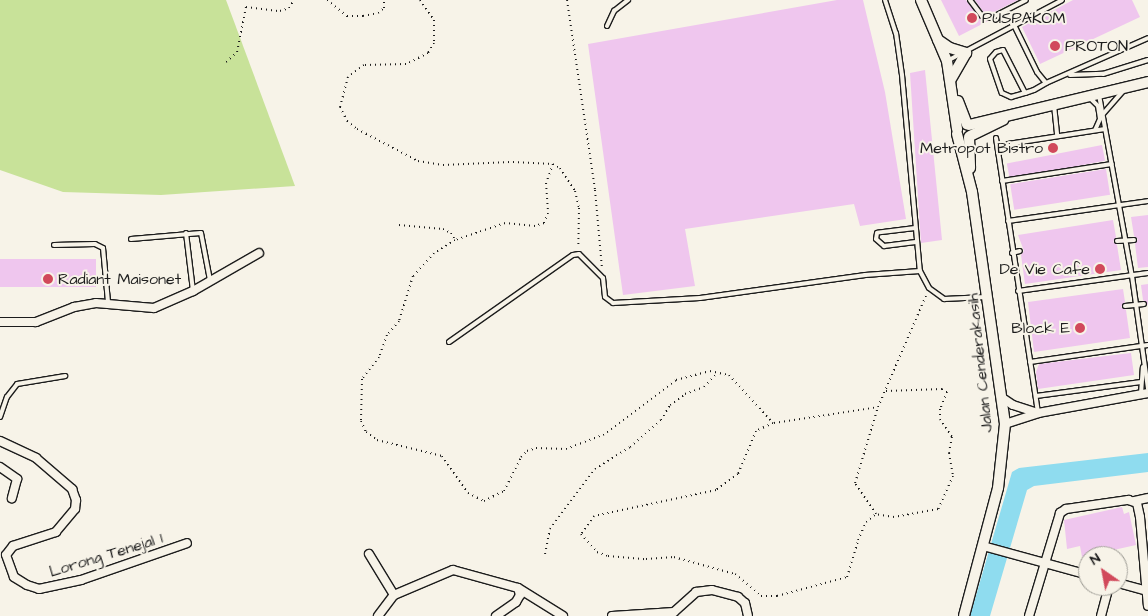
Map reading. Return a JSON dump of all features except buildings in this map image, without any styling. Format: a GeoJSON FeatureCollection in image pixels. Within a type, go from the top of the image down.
{"type":"FeatureCollection","features":[{"type":"Feature","properties":{"kind":"street"},"geometry":{"type":"LineString","coordinates":[[921,0],[947,61],[963,128],[970,137],[972,192]]}},
{"type":"Feature","properties":{"kind":"street"},"geometry":{"type":"LineString","coordinates":[[938,40],[950,48],[966,53],[952,83]]}},
{"type":"Feature","properties":{"kind":"street"},"geometry":{"type":"LineString","coordinates":[[963,128],[1017,113],[1148,82]]}},
{"type":"Feature","properties":{"kind":"street"},"geometry":{"type":"LineString","coordinates":[[970,137],[1017,113]]}},
{"type":"Feature","properties":{"kind":"street","name":"Jalan Cenderakasih"},"geometry":{"type":"LineString","coordinates":[[963,128],[1005,424],[998,488],[986,547],[964,616]]}},
{"type":"Feature","properties":{"kind":"street"},"geometry":{"type":"LineString","coordinates":[[0,322],[36,322],[74,307],[108,302],[144,310],[193,291],[258,253]]}},
{"type":"Feature","properties":{"kind":"street"},"geometry":{"type":"LineString","coordinates":[[1005,424],[1038,413],[1145,394]]}},
{"type":"Feature","properties":{"kind":"street"},"geometry":{"type":"LineString","coordinates":[[1001,397],[1012,406],[1038,413]]}},
{"type":"Feature","properties":{"kind":"street","name":"Lorong Tenejal 1"},"geometry":{"type":"LineString","coordinates":[[0,441],[36,458],[72,489],[76,500],[75,509],[56,532],[14,546],[6,555],[14,577],[27,585],[39,590],[81,580],[187,543]]}},
{"type":"Feature","properties":{"kind":"street"},"geometry":{"type":"LineString","coordinates":[[0,467],[13,473],[17,479],[12,498]]}},
{"type":"Feature","properties":{"kind":"street"},"geometry":{"type":"LineString","coordinates":[[1029,616],[1060,513],[1066,509],[1148,498]]}},
{"type":"Feature","properties":{"kind":"street"},"geometry":{"type":"LineString","coordinates":[[1134,501],[1140,517],[1148,606]]}},
{"type":"Feature","properties":{"kind":"street"},"geometry":{"type":"LineString","coordinates":[[986,547],[1078,572]]}},
{"type":"Feature","properties":{"kind":"street"},"geometry":{"type":"LineString","coordinates":[[369,554],[394,595]]}},
{"type":"Feature","properties":{"kind":"street"},"geometry":{"type":"LineString","coordinates":[[378,616],[394,595],[452,570],[518,588],[563,616]]}},
{"type":"Feature","properties":{"kind":"street"},"geometry":{"type":"LineString","coordinates":[[1128,586],[1147,591]]}},
{"type":"Feature","properties":{"kind":"street"},"geometry":{"type":"LineString","coordinates":[[496,616],[516,602],[520,595],[518,588]]}},
{"type":"Feature","properties":{"kind":"street"},"geometry":{"type":"LineString","coordinates":[[612,616],[674,612],[696,592],[712,590],[738,597],[745,604],[748,616]]}},
{"type":"Feature","properties":{"kind":"street"},"geometry":{"type":"LineString","coordinates":[[1102,616],[1107,596]]}},
{"type":"Feature","properties":{"kind":"lane"},"geometry":{"type":"LineString","coordinates":[[607,26],[614,11],[628,0]]}},
{"type":"Feature","properties":{"kind":"lane"},"geometry":{"type":"LineString","coordinates":[[885,0],[896,33],[902,75],[914,228],[920,271],[929,288],[944,299],[988,297]]}},
{"type":"Feature","properties":{"kind":"lane"},"geometry":{"type":"LineString","coordinates":[[970,0],[982,16],[992,18],[1026,0]]}},
{"type":"Feature","properties":{"kind":"lane"},"geometry":{"type":"LineString","coordinates":[[947,61],[966,53],[994,35],[1015,27],[1062,0]]}},
{"type":"Feature","properties":{"kind":"lane"},"geometry":{"type":"LineString","coordinates":[[1015,27],[1037,72],[1046,83]]}},
{"type":"Feature","properties":{"kind":"lane"},"geometry":{"type":"LineString","coordinates":[[1025,93],[1003,50],[996,52],[990,59],[1002,93],[1011,97],[1025,93],[1148,38]]}},
{"type":"Feature","properties":{"kind":"lane"},"geometry":{"type":"LineString","coordinates":[[1066,75],[1103,74],[1148,60]]}},
{"type":"Feature","properties":{"kind":"lane"},"geometry":{"type":"LineString","coordinates":[[1102,114],[1124,89]]}},
{"type":"Feature","properties":{"kind":"lane"},"geometry":{"type":"LineString","coordinates":[[1094,96],[1102,114],[1126,240],[1142,346],[1143,365],[1141,382],[1145,394]]}},
{"type":"Feature","properties":{"kind":"lane"},"geometry":{"type":"LineString","coordinates":[[1094,96],[1100,119],[1095,130]]}},
{"type":"Feature","properties":{"kind":"lane"},"geometry":{"type":"LineString","coordinates":[[1054,105],[1057,136]]}},
{"type":"Feature","properties":{"kind":"lane"},"geometry":{"type":"LineString","coordinates":[[1008,144],[1105,128]]}},
{"type":"Feature","properties":{"kind":"lane"},"geometry":{"type":"LineString","coordinates":[[996,138],[1022,319],[1038,413]]}},
{"type":"Feature","properties":{"kind":"lane"},"geometry":{"type":"LineString","coordinates":[[1002,181],[1112,164]]}},
{"type":"Feature","properties":{"kind":"lane"},"geometry":{"type":"LineString","coordinates":[[1008,221],[1148,201]]}},
{"type":"Feature","properties":{"kind":"lane"},"geometry":{"type":"LineString","coordinates":[[914,228],[877,233],[876,239],[884,246],[916,242]]}},
{"type":"Feature","properties":{"kind":"lane"},"geometry":{"type":"LineString","coordinates":[[130,238],[186,234],[198,231],[203,237],[210,280]]}},
{"type":"Feature","properties":{"kind":"lane"},"geometry":{"type":"LineString","coordinates":[[186,234],[193,291]]}},
{"type":"Feature","properties":{"kind":"lane"},"geometry":{"type":"LineString","coordinates":[[1116,241],[1134,240]]}},
{"type":"Feature","properties":{"kind":"lane"},"geometry":{"type":"LineString","coordinates":[[54,245],[96,244],[103,248],[108,302]]}},
{"type":"Feature","properties":{"kind":"lane"},"geometry":{"type":"LineString","coordinates":[[1012,253],[1020,251]]}},
{"type":"Feature","properties":{"kind":"lane"},"geometry":{"type":"LineString","coordinates":[[449,342],[562,262],[579,254],[603,278],[605,297],[613,303],[920,271]]}},
{"type":"Feature","properties":{"kind":"lane"},"geometry":{"type":"LineString","coordinates":[[1018,291],[1148,273]]}},
{"type":"Feature","properties":{"kind":"lane"},"geometry":{"type":"LineString","coordinates":[[1126,306],[1144,304]]}},
{"type":"Feature","properties":{"kind":"lane"},"geometry":{"type":"LineString","coordinates":[[1022,319],[1030,318]]}},
{"type":"Feature","properties":{"kind":"lane"},"geometry":{"type":"LineString","coordinates":[[1030,362],[1148,345]]}},
{"type":"Feature","properties":{"kind":"lane"},"geometry":{"type":"LineString","coordinates":[[1143,365],[1148,388]]}},
{"type":"Feature","properties":{"kind":"lane"},"geometry":{"type":"LineString","coordinates":[[0,417],[7,397],[18,384],[65,376]]}},
{"type":"Feature","properties":{"kind":"lane"},"geometry":{"type":"LineString","coordinates":[[1036,396],[1141,382]]}},
{"type":"Feature","properties":{"kind":"path"},"geometry":{"type":"LineString","coordinates":[[226,62],[238,52],[246,7],[280,11],[289,8],[294,0]]}},
{"type":"Feature","properties":{"kind":"path"},"geometry":{"type":"LineString","coordinates":[[327,0],[347,16],[378,13],[384,8],[384,0]]}},
{"type":"Feature","properties":{"kind":"path"},"geometry":{"type":"LineString","coordinates":[[420,0],[434,20],[434,43],[428,53],[406,64],[364,65],[348,77],[340,107],[347,120],[357,129],[418,160],[443,165],[513,162],[552,164],[560,168],[575,191],[579,208],[576,235],[579,254]]}},
{"type":"Feature","properties":{"kind":"path"},"geometry":{"type":"LineString","coordinates":[[567,0],[594,190],[603,278]]}},
{"type":"Feature","properties":{"kind":"path"},"geometry":{"type":"LineString","coordinates":[[552,164],[546,183],[548,214],[544,223],[535,226],[505,223],[455,240],[434,254],[413,276],[399,321],[387,335],[379,357],[362,379],[361,421],[366,432],[377,440],[442,456],[468,493],[476,500],[494,499],[504,491],[521,457],[527,451],[536,448],[566,449],[603,435],[621,425],[676,380],[710,371],[728,375],[773,423]]}},
{"type":"Feature","properties":{"kind":"path"},"geometry":{"type":"LineString","coordinates":[[399,225],[443,229],[451,233],[455,240]]}},
{"type":"Feature","properties":{"kind":"path"},"geometry":{"type":"LineString","coordinates":[[876,514],[856,483],[878,408],[929,288]]}},
{"type":"Feature","properties":{"kind":"path"},"geometry":{"type":"LineString","coordinates":[[545,554],[550,529],[595,469],[630,447],[661,420],[670,405],[685,394],[704,387],[717,373]]}},
{"type":"Feature","properties":{"kind":"path"},"geometry":{"type":"LineString","coordinates":[[878,408],[773,423],[756,431],[738,474],[716,490],[594,516],[581,534],[597,552],[608,556],[646,559],[674,556],[735,574],[761,596],[777,596],[847,577],[858,540],[866,522],[876,514],[894,516],[938,509],[953,476],[949,453],[952,437],[940,419],[940,409],[947,392],[942,389],[886,391]]}},
{"type":"Feature","properties":{"kind":"green space"},"geometry":{"type":"Polygon","coordinates":[[[0,0],[226,0],[295,186],[161,195],[63,192],[0,170],[0,0]]]}},
{"type":"Feature","properties":{"kind":"water"},"geometry":{"type":"Polygon","coordinates":[[[1148,453],[1148,472],[1034,486],[1027,490],[990,616],[970,616],[1012,472],[1019,468],[1148,453]]]}},
{"type":"Feature","properties":{"kind":"place","name":"PUSPAKOM"},"geometry":{"type":"Point","coordinates":[972,18]}},
{"type":"Feature","properties":{"kind":"place","name":"PROTON"},"geometry":{"type":"Point","coordinates":[1055,46]}},
{"type":"Feature","properties":{"kind":"place","name":"Metropot Bistro"},"geometry":{"type":"Point","coordinates":[1053,148]}},
{"type":"Feature","properties":{"kind":"place","name":"De Vie Cafe"},"geometry":{"type":"Point","coordinates":[1100,269]}},
{"type":"Feature","properties":{"kind":"place","name":"Radiant Maisonet"},"geometry":{"type":"Point","coordinates":[48,279]}},
{"type":"Feature","properties":{"kind":"place","name":"Block E"},"geometry":{"type":"Point","coordinates":[1080,328]}}]}
